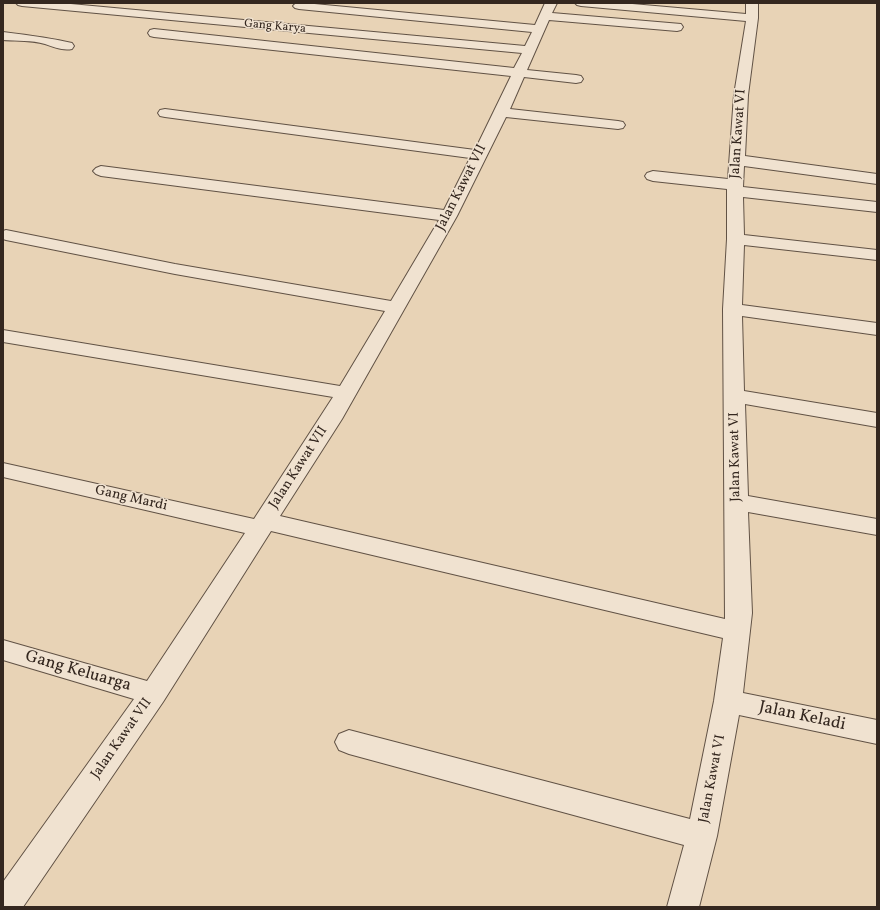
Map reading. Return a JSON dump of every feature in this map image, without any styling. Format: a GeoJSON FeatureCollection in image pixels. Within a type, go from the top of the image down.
{"type":"FeatureCollection","features":[{"type":"Feature","properties":{"kind":"street","name":"Gang Karya"},"geometry":{"type":"LineString","coordinates":[[22,3],[529,50]]}},
{"type":"Feature","properties":{"kind":"street"},"geometry":{"type":"LineString","coordinates":[[581,3],[752,11]]}},
{"type":"Feature","properties":{"kind":"street"},"geometry":{"type":"LineString","coordinates":[[299,6],[545,16],[678,27]]}},
{"type":"Feature","properties":{"kind":"street","name":"Jalan Kawat VI"},"geometry":{"type":"LineString","coordinates":[[683,907],[702,836],[728,701],[739,613],[732,309],[736,239],[737,160],[741,95],[752,11]]}},
{"type":"Feature","properties":{"kind":"street","name":"Jalan Kawat VII"},"geometry":{"type":"LineString","coordinates":[[7,898],[153,694],[346,393],[449,216],[501,112],[545,16]]}},
{"type":"Feature","properties":{"kind":"street"},"geometry":{"type":"LineString","coordinates":[[154,33],[576,79]]}},
{"type":"Feature","properties":{"kind":"street"},"geometry":{"type":"LineString","coordinates":[[3,36],[49,41],[53,44],[68,46]]}},
{"type":"Feature","properties":{"kind":"street"},"geometry":{"type":"LineString","coordinates":[[501,112],[618,125]]}},
{"type":"Feature","properties":{"kind":"street"},"geometry":{"type":"LineString","coordinates":[[165,113],[479,155]]}},
{"type":"Feature","properties":{"kind":"street"},"geometry":{"type":"LineString","coordinates":[[737,160],[877,179]]}},
{"type":"Feature","properties":{"kind":"street"},"geometry":{"type":"LineString","coordinates":[[101,171],[449,216]]}},
{"type":"Feature","properties":{"kind":"street"},"geometry":{"type":"LineString","coordinates":[[653,176],[877,207]]}},
{"type":"Feature","properties":{"kind":"street"},"geometry":{"type":"LineString","coordinates":[[6,235],[175,270],[396,307]]}},
{"type":"Feature","properties":{"kind":"street"},"geometry":{"type":"LineString","coordinates":[[736,239],[877,255]]}},
{"type":"Feature","properties":{"kind":"street"},"geometry":{"type":"LineString","coordinates":[[732,309],[877,330]]}},
{"type":"Feature","properties":{"kind":"street"},"geometry":{"type":"LineString","coordinates":[[3,336],[346,393]]}},
{"type":"Feature","properties":{"kind":"street"},"geometry":{"type":"LineString","coordinates":[[735,396],[877,420]]}},
{"type":"Feature","properties":{"kind":"street","name":"Gang Mardi"},"geometry":{"type":"LineString","coordinates":[[3,470],[262,524],[736,631]]}},
{"type":"Feature","properties":{"kind":"street"},"geometry":{"type":"LineString","coordinates":[[737,502],[877,527]]}},
{"type":"Feature","properties":{"kind":"street","name":"Gang Keluarga"},"geometry":{"type":"LineString","coordinates":[[3,650],[153,694]]}},
{"type":"Feature","properties":{"kind":"street","name":"Jalan Keladi"},"geometry":{"type":"LineString","coordinates":[[728,701],[877,732]]}},
{"type":"Feature","properties":{"kind":"street"},"geometry":{"type":"LineString","coordinates":[[349,742],[702,836]]}}]}
